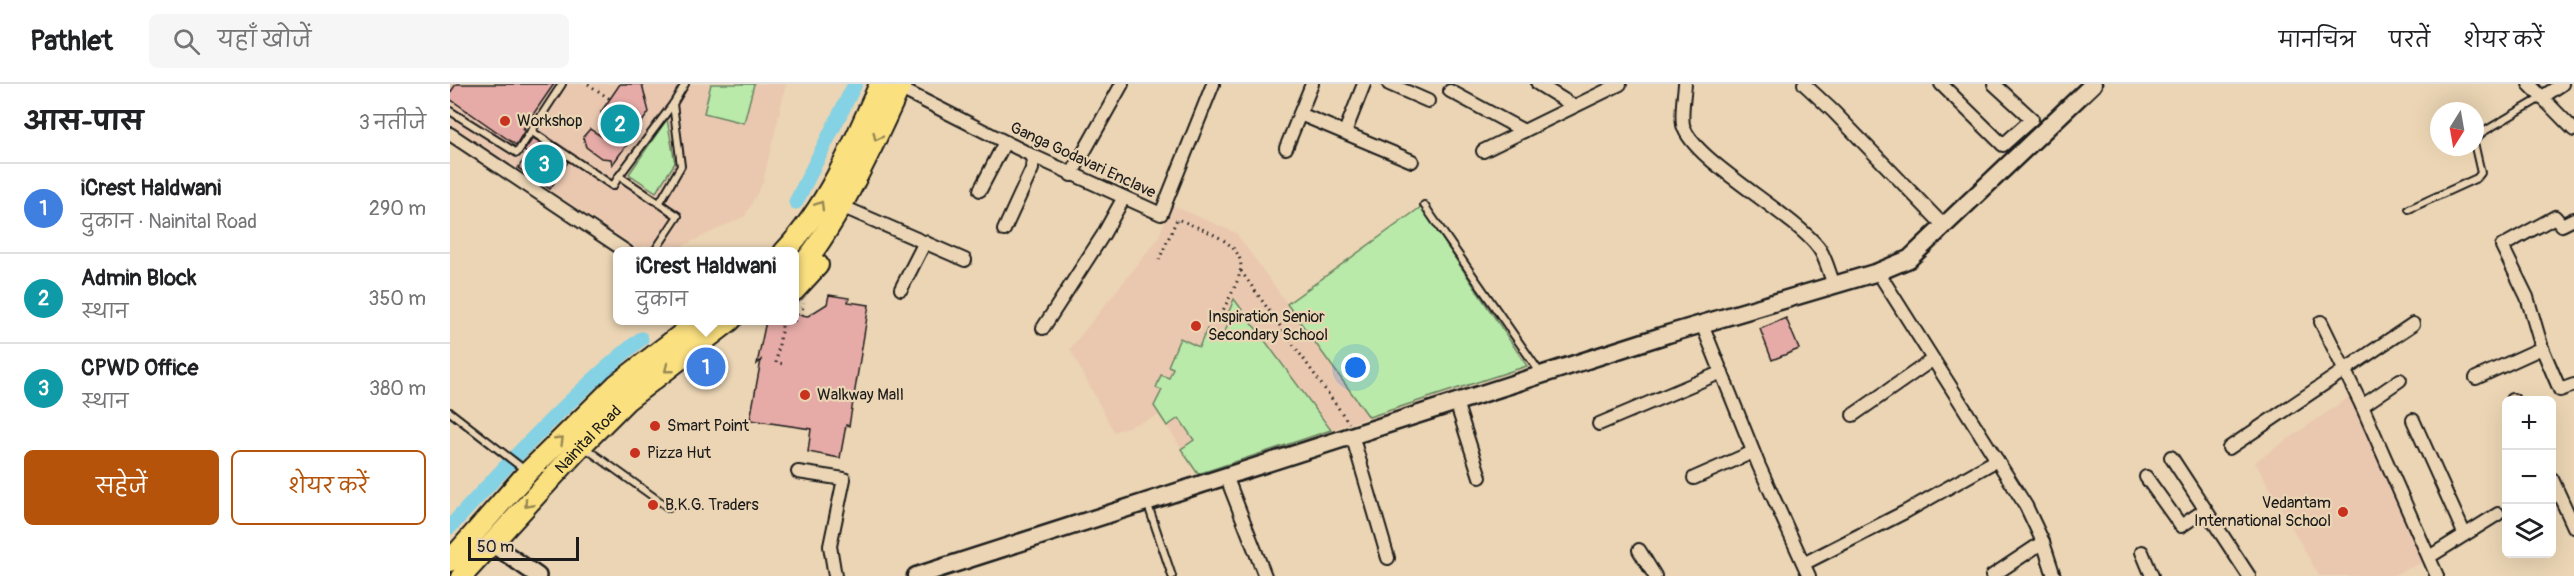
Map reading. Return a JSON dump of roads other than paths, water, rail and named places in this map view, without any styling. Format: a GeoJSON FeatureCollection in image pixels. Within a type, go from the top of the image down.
{"type":"FeatureCollection","features":[{"type":"Feature","properties":{"kind":"highway"},"geometry":{"type":"LineString","coordinates":[[799,268],[822,239],[877,139],[894,86]]}},
{"type":"Feature","properties":{"kind":"highway"},"geometry":{"type":"LineString","coordinates":[[789,247],[821,203],[894,86]]}},
{"type":"Feature","properties":{"kind":"highway"},"geometry":{"type":"LineString","coordinates":[[799,286],[820,262],[842,220],[841,206]]}},
{"type":"Feature","properties":{"kind":"highway","name":"Nainital Road"},"geometry":{"type":"LineString","coordinates":[[450,561],[476,532],[521,467],[616,385],[695,325]]}},
{"type":"Feature","properties":{"kind":"highway","name":"Nainital Road"},"geometry":{"type":"LineString","coordinates":[[462,576],[582,445],[627,400],[726,325]]}},
{"type":"Feature","properties":{"kind":"highway"},"geometry":{"type":"LineString","coordinates":[[476,532],[492,544]]}},
{"type":"Feature","properties":{"kind":"main road"},"geometry":{"type":"LineString","coordinates":[[916,576],[1542,374],[1878,272],[1909,259],[2093,84]]}},
{"type":"Feature","properties":{"kind":"street"},"geometry":{"type":"LineString","coordinates":[[1071,175],[1122,84]]}},
{"type":"Feature","properties":{"kind":"street","name":"Ganga Godavari Enclave"},"geometry":{"type":"LineString","coordinates":[[894,86],[1071,175],[1161,214],[1214,84]]}},
{"type":"Feature","properties":{"kind":"street"},"geometry":{"type":"LineString","coordinates":[[1286,148],[1311,84]]}},
{"type":"Feature","properties":{"kind":"street"},"geometry":{"type":"LineString","coordinates":[[1345,132],[1364,84]]}},
{"type":"Feature","properties":{"kind":"street"},"geometry":{"type":"LineString","coordinates":[[1389,84],[1428,101]]}},
{"type":"Feature","properties":{"kind":"street"},"geometry":{"type":"LineString","coordinates":[[1538,84],[1574,106]]}},
{"type":"Feature","properties":{"kind":"street"},"geometry":{"type":"LineString","coordinates":[[1483,151],[1620,84]]}},
{"type":"Feature","properties":{"kind":"street"},"geometry":{"type":"LineString","coordinates":[[1684,84],[1683,124],[1695,147],[1772,205],[1813,242],[1820,250],[1834,285]]}},
{"type":"Feature","properties":{"kind":"street"},"geometry":{"type":"LineString","coordinates":[[1804,84],[1943,225]]}},
{"type":"Feature","properties":{"kind":"street"},"geometry":{"type":"LineString","coordinates":[[1941,84],[2003,145],[2032,119],[1994,84]]}},
{"type":"Feature","properties":{"kind":"street"},"geometry":{"type":"LineString","coordinates":[[2529,84],[2574,130]]}},
{"type":"Feature","properties":{"kind":"street"},"geometry":{"type":"LineString","coordinates":[[2541,98],[2562,84]]}},
{"type":"Feature","properties":{"kind":"street"},"geometry":{"type":"LineString","coordinates":[[1450,92],[1524,131]]}},
{"type":"Feature","properties":{"kind":"street"},"geometry":{"type":"LineString","coordinates":[[1300,114],[1412,161]]}},
{"type":"Feature","properties":{"kind":"street"},"geometry":{"type":"LineString","coordinates":[[450,134],[620,247]]}},
{"type":"Feature","properties":{"kind":"street"},"geometry":{"type":"LineString","coordinates":[[980,190],[1005,142]]}},
{"type":"Feature","properties":{"kind":"street"},"geometry":{"type":"LineString","coordinates":[[1004,230],[1032,169],[1032,156]]}},
{"type":"Feature","properties":{"kind":"street"},"geometry":{"type":"LineString","coordinates":[[1043,328],[1103,235],[1123,199]]}},
{"type":"Feature","properties":{"kind":"street"},"geometry":{"type":"LineString","coordinates":[[841,206],[965,260]]}},
{"type":"Feature","properties":{"kind":"street"},"geometry":{"type":"LineString","coordinates":[[2574,219],[2562,225],[2555,217],[2502,246],[2528,297],[2542,348],[2560,390],[2574,385]]}},
{"type":"Feature","properties":{"kind":"street"},"geometry":{"type":"LineString","coordinates":[[901,289],[925,242]]}},
{"type":"Feature","properties":{"kind":"street"},"geometry":{"type":"LineString","coordinates":[[1878,272],[2026,506],[2043,542],[2054,576]]}},
{"type":"Feature","properties":{"kind":"street"},"geometry":{"type":"LineString","coordinates":[[2321,322],[2362,406],[2437,576]]}},
{"type":"Feature","properties":{"kind":"street"},"geometry":{"type":"LineString","coordinates":[[1702,324],[1753,452],[1809,576]]}},
{"type":"Feature","properties":{"kind":"street"},"geometry":{"type":"LineString","coordinates":[[2229,448],[2345,372],[2413,324]]}},
{"type":"Feature","properties":{"kind":"street"},"geometry":{"type":"LineString","coordinates":[[2476,378],[2542,348]]}},
{"type":"Feature","properties":{"kind":"street"},"geometry":{"type":"LineString","coordinates":[[1853,415],[1932,360]]}},
{"type":"Feature","properties":{"kind":"street"},"geometry":{"type":"LineString","coordinates":[[1599,424],[1722,372]]}},
{"type":"Feature","properties":{"kind":"street"},"geometry":{"type":"LineString","coordinates":[[2362,406],[2400,380]]}},
{"type":"Feature","properties":{"kind":"street"},"geometry":{"type":"LineString","coordinates":[[1456,402],[1480,477]]}},
{"type":"Feature","properties":{"kind":"street"},"geometry":{"type":"LineString","coordinates":[[2413,420],[2464,533]]}},
{"type":"Feature","properties":{"kind":"street"},"geometry":{"type":"LineString","coordinates":[[1354,435],[1388,558]]}},
{"type":"Feature","properties":{"kind":"street"},"geometry":{"type":"LineString","coordinates":[[1694,478],[1753,452]]}},
{"type":"Feature","properties":{"kind":"street"},"geometry":{"type":"LineString","coordinates":[[2171,457],[2249,576]]}},
{"type":"Feature","properties":{"kind":"street"},"geometry":{"type":"LineString","coordinates":[[1805,563],[1905,512],[1998,460]]}},
{"type":"Feature","properties":{"kind":"street"},"geometry":{"type":"LineString","coordinates":[[798,472],[844,479],[830,546],[835,576]]}},
{"type":"Feature","properties":{"kind":"street"},"geometry":{"type":"LineString","coordinates":[[1226,476],[1265,576]]}},
{"type":"Feature","properties":{"kind":"street"},"geometry":{"type":"LineString","coordinates":[[2146,477],[2181,526],[2205,510]]}},
{"type":"Feature","properties":{"kind":"street"},"geometry":{"type":"LineString","coordinates":[[2556,488],[2574,527]]}},
{"type":"Feature","properties":{"kind":"street"},"geometry":{"type":"LineString","coordinates":[[2428,557],[2498,514]]}},
{"type":"Feature","properties":{"kind":"street"},"geometry":{"type":"LineString","coordinates":[[1992,576],[2043,542]]}},
{"type":"Feature","properties":{"kind":"street"},"geometry":{"type":"LineString","coordinates":[[492,544],[538,576]]}},
{"type":"Feature","properties":{"kind":"street"},"geometry":{"type":"LineString","coordinates":[[1639,550],[1655,576]]}},
{"type":"Feature","properties":{"kind":"street"},"geometry":{"type":"LineString","coordinates":[[2142,552],[2152,576]]}},
{"type":"Feature","properties":{"kind":"lane"},"geometry":{"type":"LineString","coordinates":[[450,111],[517,153],[562,84]]}},
{"type":"Feature","properties":{"kind":"lane"},"geometry":{"type":"LineString","coordinates":[[531,131],[613,186],[685,84]]}},
{"type":"Feature","properties":{"kind":"lane"},"geometry":{"type":"LineString","coordinates":[[2484,131],[2541,98]]}},
{"type":"Feature","properties":{"kind":"lane"},"geometry":{"type":"LineString","coordinates":[[660,202],[681,166],[673,104]]}},
{"type":"Feature","properties":{"kind":"lane"},"geometry":{"type":"LineString","coordinates":[[2409,209],[2477,178],[2481,173],[2478,156]]}},
{"type":"Feature","properties":{"kind":"lane"},"geometry":{"type":"LineString","coordinates":[[619,176],[678,216],[657,247]]}},
{"type":"Feature","properties":{"kind":"lane"},"geometry":{"type":"LineString","coordinates":[[1424,205],[1542,374]]}},
{"type":"Feature","properties":{"kind":"lane"},"geometry":{"type":"LineString","coordinates":[[450,412],[521,467]]}},
{"type":"Feature","properties":{"kind":"lane"},"geometry":{"type":"LineString","coordinates":[[582,445],[669,508]]}},
{"type":"Feature","properties":{"kind":"lane"},"geometry":{"type":"LineString","coordinates":[[1147,501],[1172,576]]}},
{"type":"Feature","properties":{"kind":"waterway"},"geometry":{"type":"LineString","coordinates":[[796,202],[855,84]]}},
{"type":"Feature","properties":{"kind":"waterway"},"geometry":{"type":"LineString","coordinates":[[450,527],[518,453],[590,383],[641,339]]}},
{"type":"Feature","properties":{"kind":"place","name":"Workshop"},"geometry":{"type":"Point","coordinates":[505,121]}},
{"type":"Feature","properties":{"kind":"place","name":"Admin Block"},"geometry":{"type":"Point","coordinates":[620,124]}},
{"type":"Feature","properties":{"kind":"place","name":"CPWD Office"},"geometry":{"type":"Point","coordinates":[544,164]}},
{"type":"Feature","properties":{"kind":"place","name":"Inspiration Senior Secondary School"},"geometry":{"type":"Point","coordinates":[1196,326]}},
{"type":"Feature","properties":{"kind":"place","name":"iCrest Haldwani"},"geometry":{"type":"Point","coordinates":[706,367]}},
{"type":"Feature","properties":{"kind":"place","name":"Walkway Mall"},"geometry":{"type":"Point","coordinates":[805,395]}},
{"type":"Feature","properties":{"kind":"place","name":"Smart Point"},"geometry":{"type":"Point","coordinates":[655,426]}},
{"type":"Feature","properties":{"kind":"place","name":"Pizza Hut"},"geometry":{"type":"Point","coordinates":[635,453]}},
{"type":"Feature","properties":{"kind":"place","name":"B.K.G. Traders"},"geometry":{"type":"Point","coordinates":[653,505]}},
{"type":"Feature","properties":{"kind":"place","name":"Vedantam International School"},"geometry":{"type":"Point","coordinates":[2343,512]}}]}
